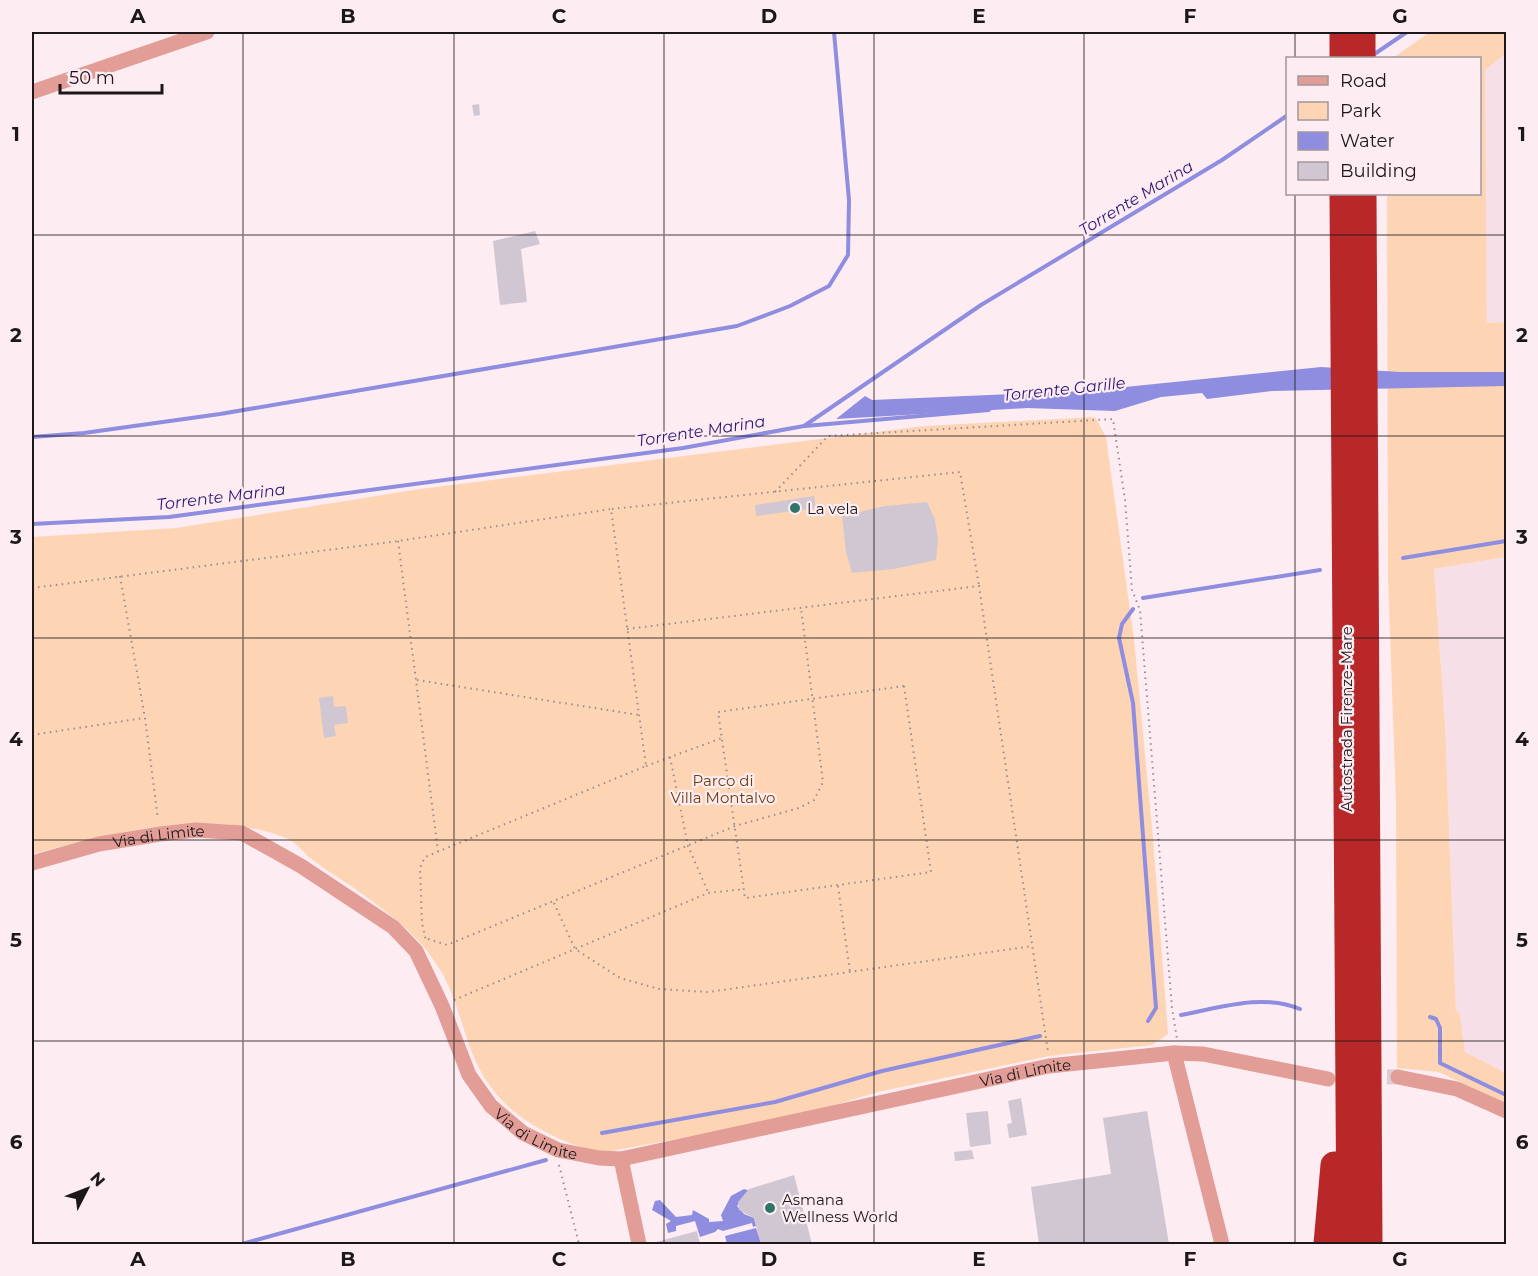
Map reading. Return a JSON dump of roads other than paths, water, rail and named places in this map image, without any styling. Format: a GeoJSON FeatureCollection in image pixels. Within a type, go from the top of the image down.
{"type":"FeatureCollection","features":[{"type":"Feature","properties":{"kind":"highway"},"geometry":{"type":"LineString","coordinates":[[1343,32],[1343,57]]}},
{"type":"Feature","properties":{"kind":"highway"},"geometry":{"type":"LineString","coordinates":[[1362,32],[1362,57]]}},
{"type":"Feature","properties":{"kind":"highway","name":"Autostrada Firenze-Mare"},"geometry":{"type":"LineString","coordinates":[[1343,195],[1350,1245]]}},
{"type":"Feature","properties":{"kind":"highway","name":"Autostrada Firenze-Mare"},"geometry":{"type":"LineString","coordinates":[[1363,195],[1369,1245]]}},
{"type":"Feature","properties":{"kind":"highway"},"geometry":{"type":"LineString","coordinates":[[1327,1245],[1334,1164],[1348,1108]]}},
{"type":"Feature","properties":{"kind":"street"},"geometry":{"type":"LineString","coordinates":[[32,92],[207,32]]}},
{"type":"Feature","properties":{"kind":"street","name":"Via di Limite"},"geometry":{"type":"LineString","coordinates":[[32,863],[99,844],[160,834],[196,830],[242,833],[301,866],[393,927],[416,951],[469,1075],[491,1106],[523,1133],[558,1150],[599,1158],[621,1160],[1049,1066],[1174,1053],[1203,1054],[1328,1079]]}},
{"type":"Feature","properties":{"kind":"street"},"geometry":{"type":"LineString","coordinates":[[1174,1053],[1222,1245]]}},
{"type":"Feature","properties":{"kind":"street"},"geometry":{"type":"LineString","coordinates":[[1398,1077],[1457,1089],[1506,1111]]}},
{"type":"Feature","properties":{"kind":"street"},"geometry":{"type":"LineString","coordinates":[[621,1160],[639,1245]]}},
{"type":"Feature","properties":{"kind":"water"},"geometry":{"type":"Polygon","coordinates":[[[1321,367],[1400,372],[1506,372],[1506,386],[1272,391],[1207,399],[1202,393],[1161,397],[1115,411],[1027,408],[836,419],[865,396],[872,400],[1086,391],[1321,367]]]}},
{"type":"Feature","properties":{"kind":"water"},"geometry":{"type":"Polygon","coordinates":[[[744,1189],[750,1191],[737,1206],[744,1214],[754,1218],[756,1226],[753,1227],[752,1223],[723,1231],[718,1229],[700,1237],[695,1221],[676,1226],[676,1231],[668,1233],[666,1224],[671,1221],[652,1210],[655,1201],[660,1200],[676,1217],[692,1215],[693,1210],[709,1219],[709,1222],[723,1221],[721,1215],[731,1196],[744,1189]]]}},
{"type":"Feature","properties":{"kind":"water"},"geometry":{"type":"Polygon","coordinates":[[[756,1228],[761,1243],[727,1244],[725,1236],[756,1228]]]}},
{"type":"Feature","properties":{"kind":"waterway"},"geometry":{"type":"LineString","coordinates":[[32,437],[84,433],[220,414],[737,326],[790,306],[829,286],[848,255],[849,200],[834,32]]}},
{"type":"Feature","properties":{"kind":"waterway","name":"Torrente Marina"},"geometry":{"type":"LineString","coordinates":[[1373,55],[1407,32]]}},
{"type":"Feature","properties":{"kind":"waterway","name":"Torrente Marina"},"geometry":{"type":"LineString","coordinates":[[32,524],[169,517],[683,448],[804,426],[981,305],[1222,160],[1286,116]]}},
{"type":"Feature","properties":{"kind":"waterway","name":"Torrente Garille"},"geometry":{"type":"LineString","coordinates":[[805,426],[989,410]]}},
{"type":"Feature","properties":{"kind":"waterway"},"geometry":{"type":"LineString","coordinates":[[1403,558],[1506,541]]}},
{"type":"Feature","properties":{"kind":"waterway"},"geometry":{"type":"LineString","coordinates":[[1143,598],[1320,570]]}},
{"type":"Feature","properties":{"kind":"waterway"},"geometry":{"type":"LineString","coordinates":[[1133,609],[1122,624],[1119,638],[1133,703],[1156,1008],[1148,1021]]}},
{"type":"Feature","properties":{"kind":"waterway"},"geometry":{"type":"LineString","coordinates":[[1181,1015],[1256,1002],[1286,1004],[1300,1009]]}},
{"type":"Feature","properties":{"kind":"waterway"},"geometry":{"type":"LineString","coordinates":[[1430,1017],[1436,1019],[1440,1028],[1440,1063],[1506,1095]]}},
{"type":"Feature","properties":{"kind":"waterway"},"geometry":{"type":"LineString","coordinates":[[602,1133],[775,1102],[882,1071],[1040,1036]]}},
{"type":"Feature","properties":{"kind":"waterway"},"geometry":{"type":"LineString","coordinates":[[242,1244],[546,1160]]}},
{"type":"Feature","properties":{"kind":"tunnel"},"geometry":{"type":"LineString","coordinates":[[1364,1076],[1398,1077]]}},
{"type":"Feature","properties":{"kind":"place","name":"La vela"},"geometry":{"type":"Point","coordinates":[795,508]}},
{"type":"Feature","properties":{"kind":"place","name":"Asmana Wellness World"},"geometry":{"type":"Point","coordinates":[770,1208]}},
{"type":"Feature","properties":{"kind":"park label","name":"Parco di Villa Montalvo"},"geometry":{"type":"Point","coordinates":[723,788]}}]}
